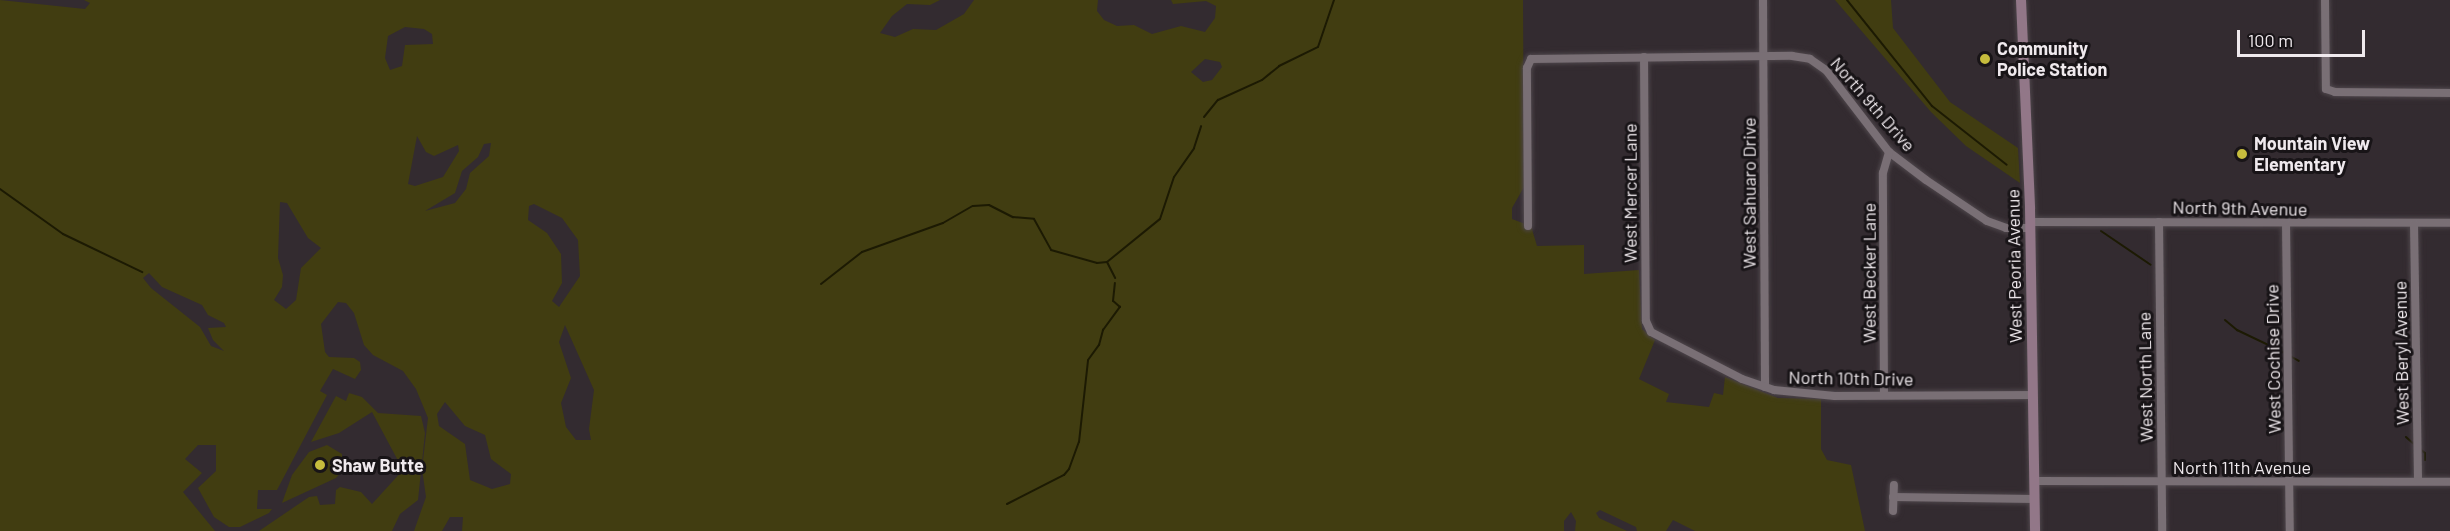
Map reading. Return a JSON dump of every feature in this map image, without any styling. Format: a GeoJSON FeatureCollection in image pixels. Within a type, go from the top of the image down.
{"type":"FeatureCollection","features":[{"type":"Feature","properties":{"kind":"main road","name":"West Peoria Avenue"},"geometry":{"type":"LineString","coordinates":[[2021,0],[2030,225],[2035,531]]}},
{"type":"Feature","properties":{"kind":"street","name":"West Sahuaro Drive"},"geometry":{"type":"LineString","coordinates":[[1763,0],[1765,387]]}},
{"type":"Feature","properties":{"kind":"street"},"geometry":{"type":"LineString","coordinates":[[2325,0],[2326,89],[2336,93],[2450,93]]}},
{"type":"Feature","properties":{"kind":"street","name":"North 9th Drive"},"geometry":{"type":"LineString","coordinates":[[1528,226],[1527,68],[1531,60],[1801,56],[1819,64],[1889,152],[1987,221],[2006,228],[2030,225]]}},
{"type":"Feature","properties":{"kind":"street","name":"West Mercer Lane"},"geometry":{"type":"LineString","coordinates":[[1644,57],[1647,329]]}},
{"type":"Feature","properties":{"kind":"street","name":"West Becker Lane"},"geometry":{"type":"LineString","coordinates":[[1884,395],[1883,173],[1889,152]]}},
{"type":"Feature","properties":{"kind":"street","name":"North 9th Avenue"},"geometry":{"type":"LineString","coordinates":[[2030,225],[2159,222],[2450,223]]}},
{"type":"Feature","properties":{"kind":"street","name":"West North Lane"},"geometry":{"type":"LineString","coordinates":[[2159,222],[2162,531]]}},
{"type":"Feature","properties":{"kind":"street","name":"West Cochise Drive"},"geometry":{"type":"LineString","coordinates":[[2286,223],[2290,531]]}},
{"type":"Feature","properties":{"kind":"street","name":"West Beryl Avenue"},"geometry":{"type":"LineString","coordinates":[[2415,224],[2418,482]]}},
{"type":"Feature","properties":{"kind":"street","name":"North 10th Drive"},"geometry":{"type":"LineString","coordinates":[[1647,329],[1722,369],[1765,387],[1812,395],[2033,395]]}},
{"type":"Feature","properties":{"kind":"street","name":"North 11th Avenue"},"geometry":{"type":"LineString","coordinates":[[2034,481],[2450,482]]}},
{"type":"Feature","properties":{"kind":"street"},"geometry":{"type":"LineString","coordinates":[[1893,511],[1894,485]]}},
{"type":"Feature","properties":{"kind":"street"},"geometry":{"type":"LineString","coordinates":[[1893,497],[2034,499]]}},
{"type":"Feature","properties":{"kind":"shaded area"},"geometry":{"type":"Polygon","coordinates":[[[0,0],[85,9],[90,3],[84,0],[940,0],[930,5],[907,4],[892,16],[880,33],[895,37],[913,29],[936,30],[964,14],[974,0],[1098,0],[1097,11],[1104,20],[1117,26],[1134,25],[1152,34],[1181,26],[1205,32],[1215,18],[1216,6],[1206,1],[1173,4],[1171,0],[1523,0],[1524,187],[1512,208],[1512,219],[1531,226],[1537,246],[1584,245],[1584,274],[1639,270],[1642,329],[1655,340],[1639,379],[1669,394],[1666,402],[1709,407],[1714,393],[1723,395],[1725,377],[1778,398],[1821,399],[1821,449],[1827,460],[1851,465],[1865,531],[1695,531],[1673,520],[1666,531],[1637,531],[1636,527],[1600,510],[1596,513],[1599,518],[1627,531],[1575,531],[1576,521],[1571,512],[1564,521],[1564,531],[462,531],[463,517],[450,517],[442,531],[414,531],[426,497],[422,469],[428,418],[416,389],[403,371],[373,355],[364,345],[354,313],[346,303],[338,302],[321,324],[325,352],[329,357],[354,358],[360,362],[361,370],[355,379],[333,369],[320,391],[327,395],[277,490],[258,490],[257,509],[272,509],[269,513],[240,527],[229,527],[214,517],[198,488],[216,471],[216,445],[198,445],[185,459],[202,473],[183,492],[215,531],[0,531],[0,0]],[[405,27],[388,36],[385,58],[390,70],[402,66],[405,45],[433,44],[432,34],[424,29],[405,27]],[[1205,59],[1191,72],[1203,82],[1212,80],[1222,67],[1220,62],[1205,59]],[[417,136],[408,184],[415,186],[443,177],[459,151],[458,145],[434,156],[426,152],[417,136]],[[491,143],[484,144],[478,157],[462,171],[455,193],[425,211],[455,203],[466,189],[470,173],[489,156],[491,143]],[[280,202],[278,258],[283,275],[282,287],[274,300],[286,309],[296,300],[301,268],[321,248],[308,238],[287,203],[280,202]],[[534,204],[529,206],[528,220],[547,233],[561,254],[562,283],[552,301],[559,307],[580,276],[578,240],[562,218],[534,204]],[[149,273],[143,278],[151,288],[200,327],[211,346],[224,351],[213,340],[208,328],[226,327],[224,323],[208,315],[202,305],[162,287],[149,273]],[[565,325],[559,342],[571,378],[561,403],[566,427],[576,440],[591,440],[589,429],[594,390],[565,325]],[[445,402],[437,414],[439,426],[465,444],[470,480],[492,489],[510,484],[511,474],[491,459],[485,435],[465,426],[445,402]]]}},
{"type":"Feature","properties":{"kind":"shaded area"},"geometry":{"type":"Polygon","coordinates":[[[1835,0],[1891,0],[1893,28],[1950,102],[2018,148],[2020,183],[1966,146],[1931,112],[1835,0]]]}},
{"type":"Feature","properties":{"kind":"shaded area"},"geometry":{"type":"Polygon","coordinates":[[[349,393],[362,397],[378,413],[421,416],[425,433],[418,500],[400,514],[392,531],[259,531],[309,497],[317,496],[320,505],[335,504],[336,490],[340,487],[361,492],[372,504],[403,470],[372,412],[339,433],[311,442],[336,396],[346,401],[349,393]]]}},
{"type":"Feature","properties":{"kind":"shaded area"},"geometry":{"type":"Polygon","coordinates":[[[327,445],[342,454],[342,471],[336,478],[282,503],[292,475],[309,452],[327,445]]]}},
{"type":"Feature","properties":{"kind":"waterway"},"geometry":{"type":"LineString","coordinates":[[1204,117],[1218,100],[1262,80],[1279,66],[1318,47],[1334,0]]}},
{"type":"Feature","properties":{"kind":"waterway"},"geometry":{"type":"LineString","coordinates":[[1847,0],[1932,106],[2007,165]]}},
{"type":"Feature","properties":{"kind":"waterway"},"geometry":{"type":"LineString","coordinates":[[821,284],[862,252],[943,223],[973,206],[989,205],[1013,217],[1034,219],[1051,250],[1097,263],[1107,262],[1160,219],[1174,177],[1194,148],[1201,126]]}},
{"type":"Feature","properties":{"kind":"waterway"},"geometry":{"type":"LineString","coordinates":[[0,189],[63,234],[142,272]]}},
{"type":"Feature","properties":{"kind":"waterway"},"geometry":{"type":"LineString","coordinates":[[2101,231],[2151,265]]}},
{"type":"Feature","properties":{"kind":"waterway"},"geometry":{"type":"LineString","coordinates":[[1107,262],[1115,278]]}},
{"type":"Feature","properties":{"kind":"waterway"},"geometry":{"type":"LineString","coordinates":[[1007,504],[1064,475],[1069,469],[1079,442],[1088,360],[1099,345],[1103,330],[1120,307],[1113,301],[1115,283]]}},
{"type":"Feature","properties":{"kind":"waterway"},"geometry":{"type":"LineString","coordinates":[[2225,320],[2237,330],[2285,353]]}},
{"type":"Feature","properties":{"kind":"waterway"},"geometry":{"type":"LineString","coordinates":[[2290,356],[2299,361]]}},
{"type":"Feature","properties":{"kind":"waterway"},"geometry":{"type":"LineString","coordinates":[[2406,437],[2415,445]]}},
{"type":"Feature","properties":{"kind":"waterway"},"geometry":{"type":"LineString","coordinates":[[2420,449],[2425,453],[2425,460]]}},
{"type":"Feature","properties":{"kind":"place","name":"Community Police Station"},"geometry":{"type":"Point","coordinates":[1985,59]}},
{"type":"Feature","properties":{"kind":"place","name":"Mountain View Elementary"},"geometry":{"type":"Point","coordinates":[2242,154]}},
{"type":"Feature","properties":{"kind":"place","name":"Shaw Butte"},"geometry":{"type":"Point","coordinates":[320,465]}}]}
